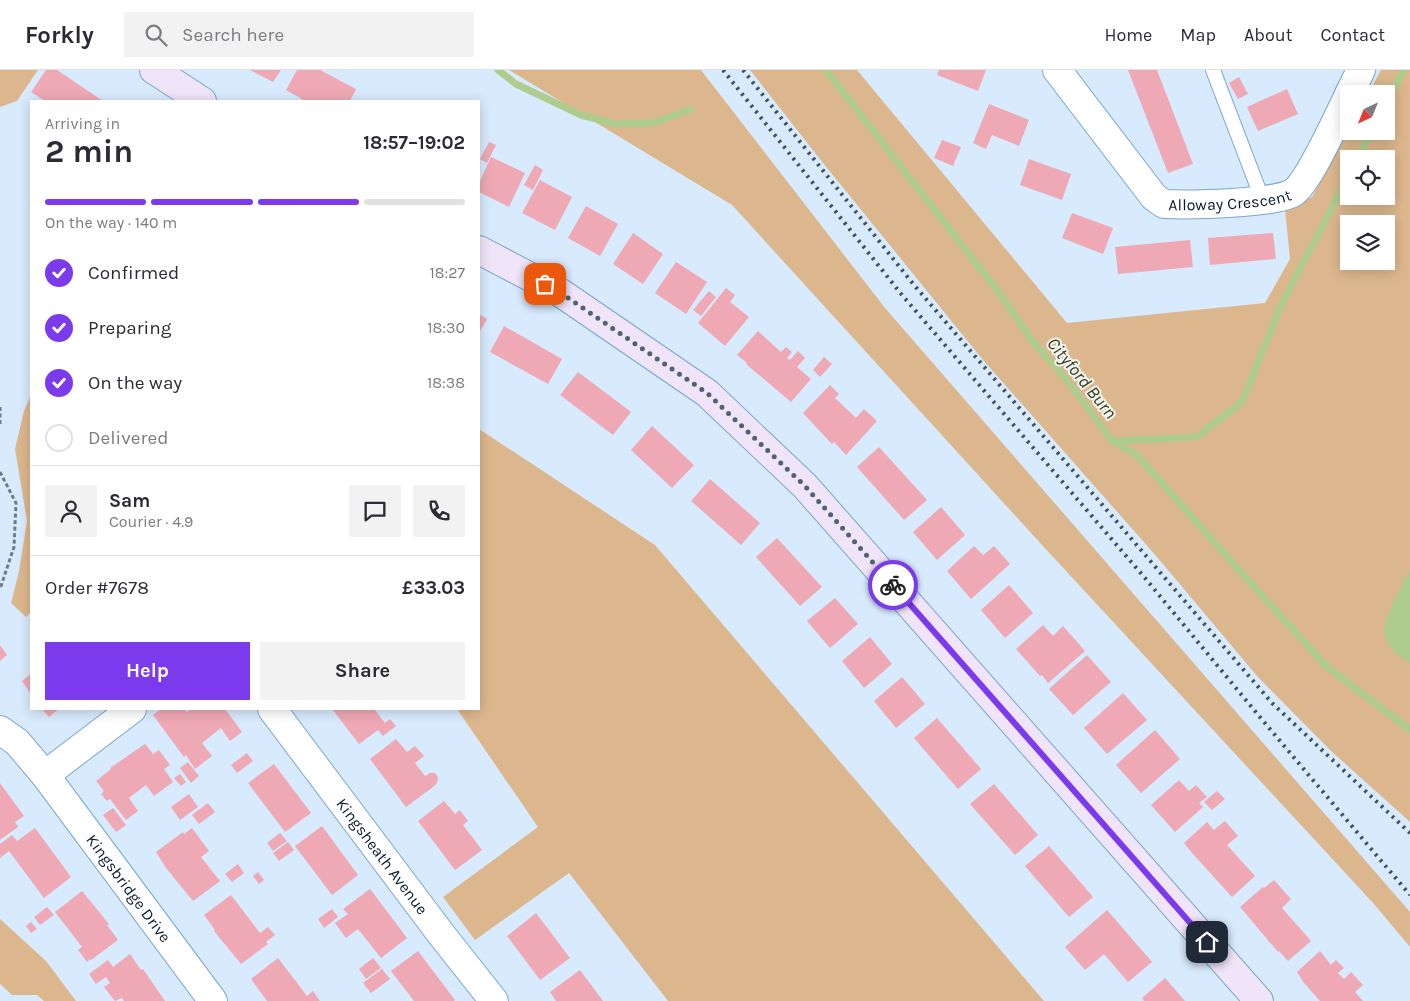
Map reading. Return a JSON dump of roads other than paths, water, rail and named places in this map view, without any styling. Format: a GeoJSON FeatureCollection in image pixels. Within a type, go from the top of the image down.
{"type":"FeatureCollection","features":[{"type":"Feature","properties":{"kind":"main road"},"geometry":{"type":"LineString","coordinates":[[154,70],[200,100]]}},
{"type":"Feature","properties":{"kind":"main road"},"geometry":{"type":"LineString","coordinates":[[480,251],[561,293],[707,393],[805,486],[1259,1001]]}},
{"type":"Feature","properties":{"kind":"street","name":"Alloway Crescent"},"geometry":{"type":"LineString","coordinates":[[1056,70],[1154,197],[1164,204],[1263,200],[1294,192],[1306,178],[1340,112]]}},
{"type":"Feature","properties":{"kind":"street","name":"Alloway Crescent"},"geometry":{"type":"LineString","coordinates":[[1354,85],[1362,70]]}},
{"type":"Feature","properties":{"kind":"street"},"geometry":{"type":"LineString","coordinates":[[44,775],[131,710]]}},
{"type":"Feature","properties":{"kind":"street","name":"Kingsheath Avenue"},"geometry":{"type":"LineString","coordinates":[[273,710],[441,934],[494,1001]]}},
{"type":"Feature","properties":{"kind":"street","name":"Kingsbridge Drive"},"geometry":{"type":"LineString","coordinates":[[8,736],[44,775],[213,1001]]}},
{"type":"Feature","properties":{"kind":"lane"},"geometry":{"type":"LineString","coordinates":[[1213,70],[1263,200]]}},
{"type":"Feature","properties":{"kind":"waterway","name":"Cityford Burn"},"geometry":{"type":"LineString","coordinates":[[498,70],[516,84],[581,115],[616,124],[654,123],[691,109]]}},
{"type":"Feature","properties":{"kind":"waterway","name":"Cityford Burn"},"geometry":{"type":"LineString","coordinates":[[826,70],[1003,298],[1030,338],[1070,384],[1112,441],[1197,437],[1242,402],[1282,303],[1340,192]]}},
{"type":"Feature","properties":{"kind":"waterway","name":"Cityford Burn"},"geometry":{"type":"LineString","coordinates":[[1395,86],[1404,70]]}},
{"type":"Feature","properties":{"kind":"waterway","name":"Cityford Burn"},"geometry":{"type":"LineString","coordinates":[[1362,150],[1367,140]]}},
{"type":"Feature","properties":{"kind":"waterway"},"geometry":{"type":"LineString","coordinates":[[1113,441],[1138,456],[1326,666],[1410,730]]}},
{"type":"Feature","properties":{"kind":"railway"},"geometry":{"type":"LineString","coordinates":[[723,70],[902,295],[1145,578],[1410,895]]}},
{"type":"Feature","properties":{"kind":"railway"},"geometry":{"type":"LineString","coordinates":[[743,70],[914,285],[1272,703],[1410,833]]}}]}
